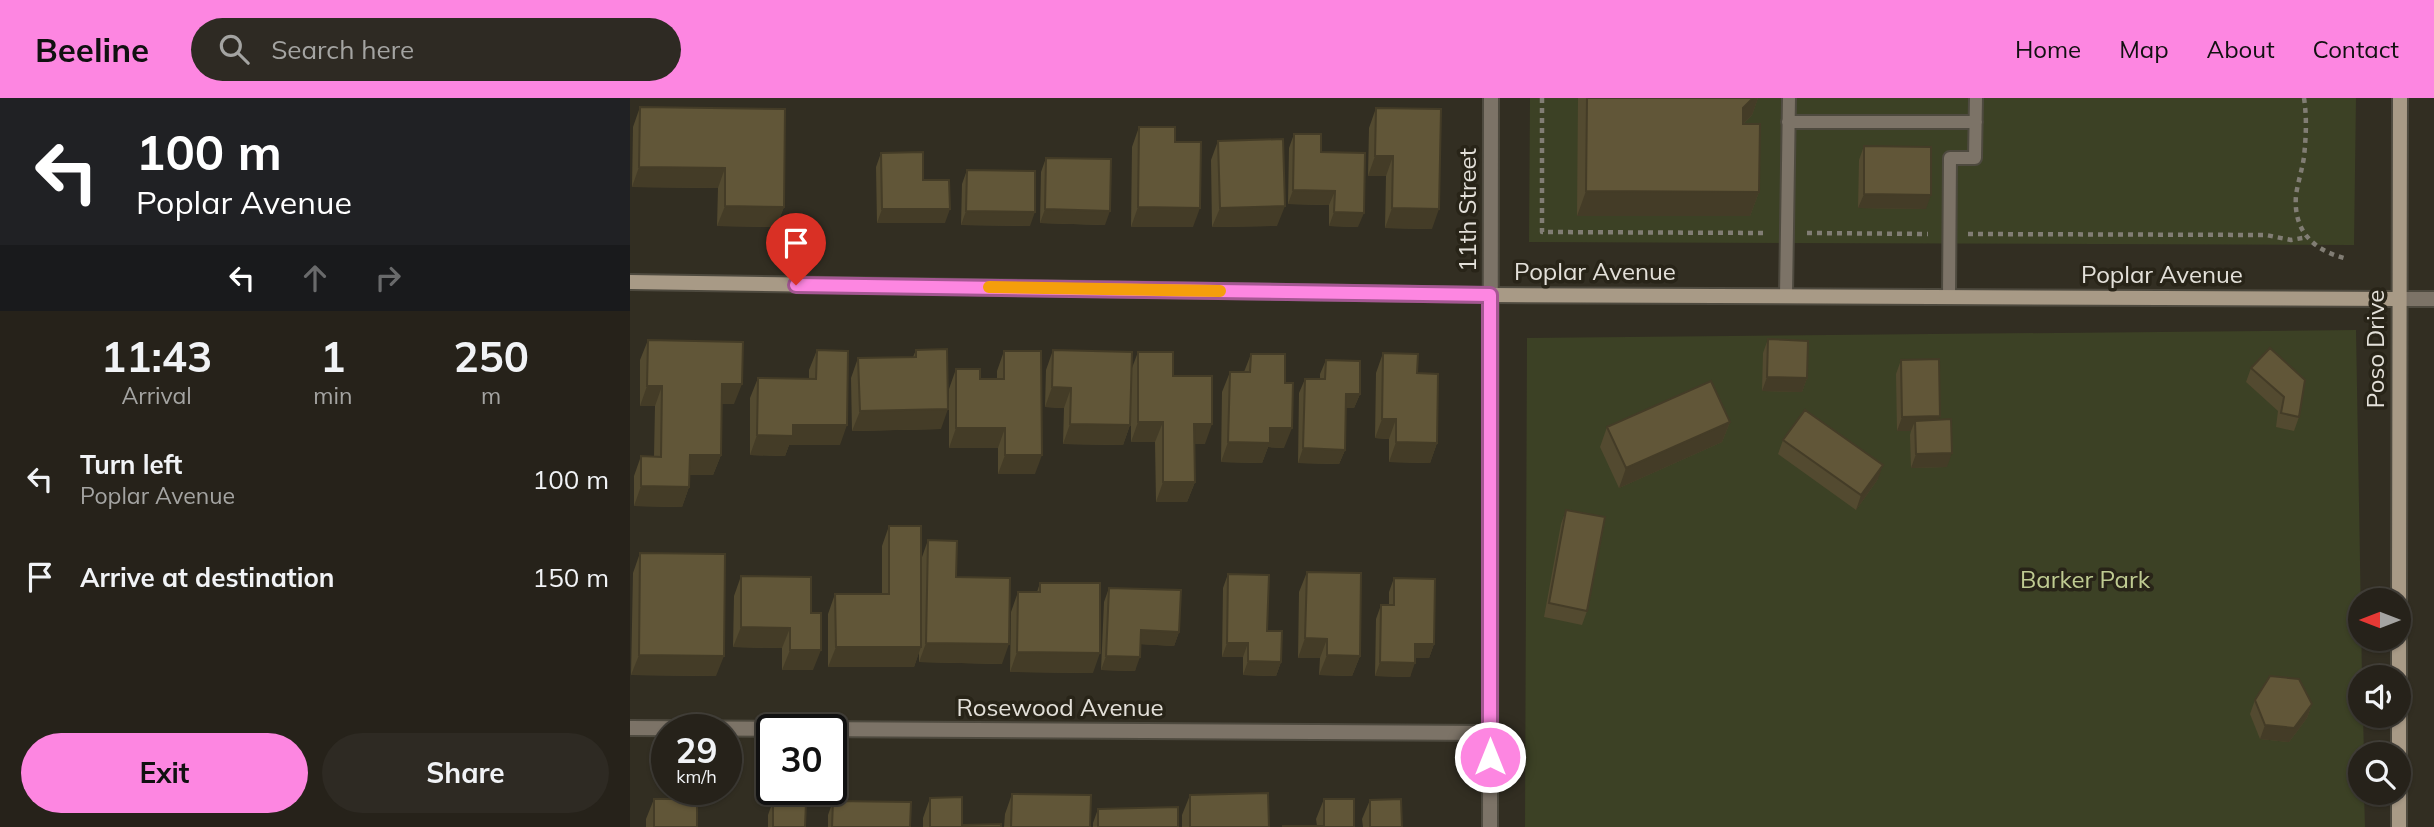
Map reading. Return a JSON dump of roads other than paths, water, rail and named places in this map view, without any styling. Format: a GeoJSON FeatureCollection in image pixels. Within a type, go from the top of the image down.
{"type":"FeatureCollection","features":[{"type":"Feature","properties":{"kind":"main road","name":"Poso Drive"},"geometry":{"type":"LineString","coordinates":[[2399,588],[2400,98]]}},
{"type":"Feature","properties":{"kind":"main road","name":"Poplar Avenue"},"geometry":{"type":"LineString","coordinates":[[630,282],[1490,295],[2399,299]]}},
{"type":"Feature","properties":{"kind":"main road"},"geometry":{"type":"LineString","coordinates":[[2399,805],[2399,827]]}},
{"type":"Feature","properties":{"kind":"street","name":"11th Street"},"geometry":{"type":"LineString","coordinates":[[1490,827],[1491,98]]}},
{"type":"Feature","properties":{"kind":"street","name":"Poplar Avenue"},"geometry":{"type":"LineString","coordinates":[[2399,299],[2434,299]]}},
{"type":"Feature","properties":{"kind":"street","name":"Rosewood Avenue"},"geometry":{"type":"LineString","coordinates":[[630,728],[1490,733]]}},
{"type":"Feature","properties":{"kind":"lane"},"geometry":{"type":"LineString","coordinates":[[1786,295],[1789,98]]}},
{"type":"Feature","properties":{"kind":"lane"},"geometry":{"type":"LineString","coordinates":[[1949,296],[1950,158],[1975,158],[1976,98]]}},
{"type":"Feature","properties":{"kind":"lane"},"geometry":{"type":"LineString","coordinates":[[1788,122],[1976,122]]}},
{"type":"Feature","properties":{"kind":"park label","name":"Barker Park"},"geometry":{"type":"Point","coordinates":[2085,580]}}]}
